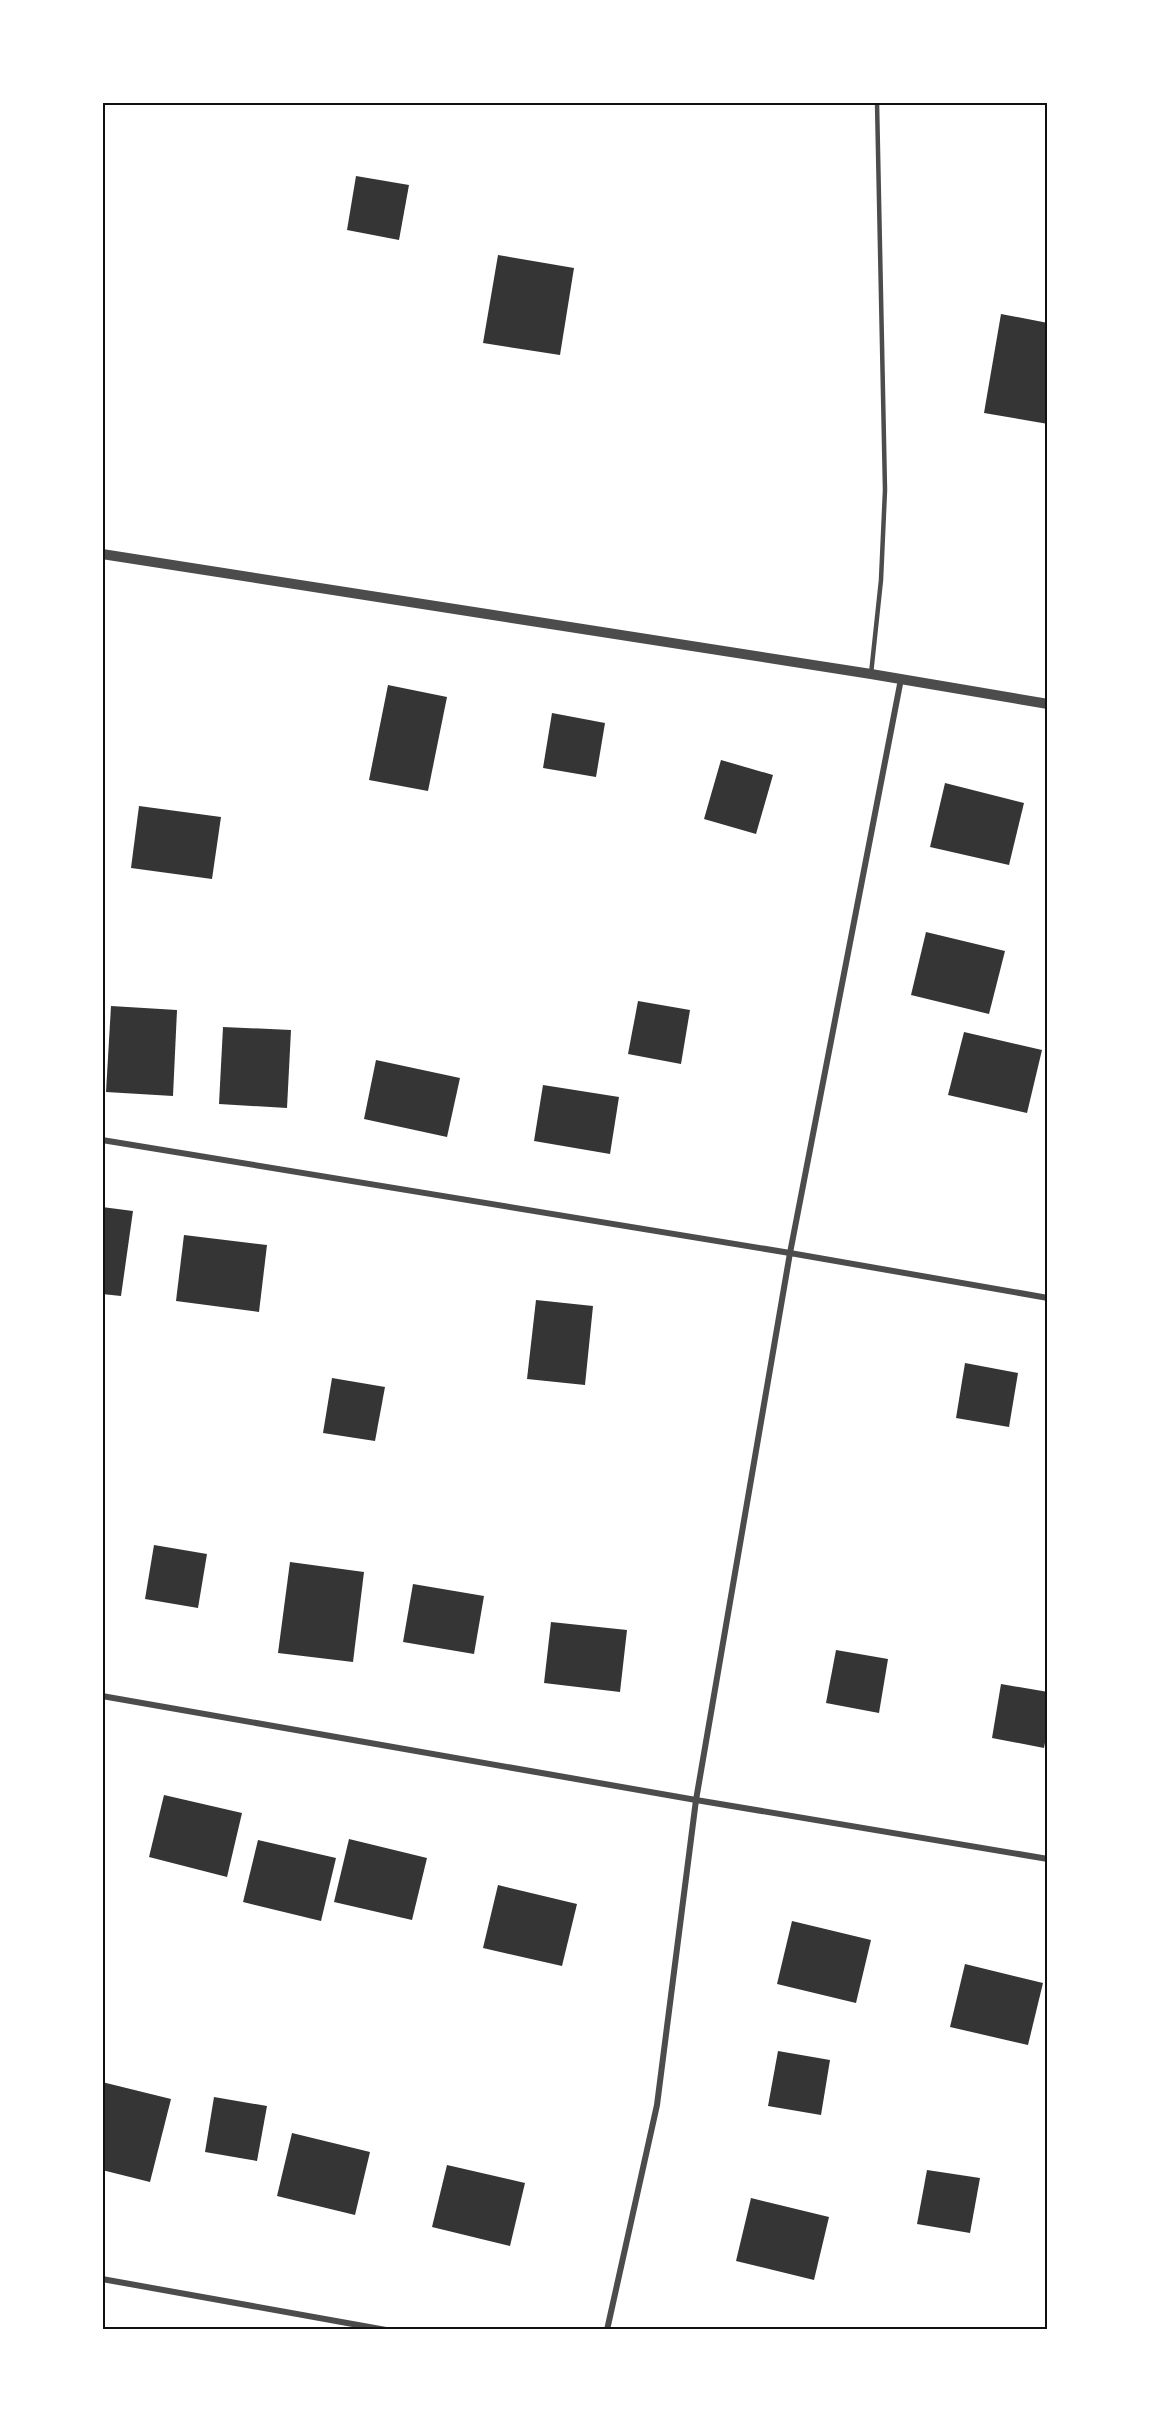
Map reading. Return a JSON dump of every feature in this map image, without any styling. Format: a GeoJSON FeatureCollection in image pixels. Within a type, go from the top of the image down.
{"type":"FeatureCollection","features":[{"type":"Feature","properties":{"kind":"street"},"geometry":{"type":"LineString","coordinates":[[102,554],[871,674],[1048,704]]}},
{"type":"Feature","properties":{"kind":"street"},"geometry":{"type":"LineString","coordinates":[[607,2330],[657,2105],[696,1800],[790,1253],[901,679]]}},
{"type":"Feature","properties":{"kind":"street"},"geometry":{"type":"LineString","coordinates":[[102,1140],[790,1253],[1048,1298]]}},
{"type":"Feature","properties":{"kind":"street"},"geometry":{"type":"LineString","coordinates":[[102,1696],[1048,1859]]}},
{"type":"Feature","properties":{"kind":"street"},"geometry":{"type":"LineString","coordinates":[[102,2279],[386,2330]]}},
{"type":"Feature","properties":{"kind":"lane"},"geometry":{"type":"LineString","coordinates":[[871,674],[881,580],[885,490],[877,102]]}},
{"type":"Feature","properties":{"kind":"building"},"geometry":{"type":"Polygon","coordinates":[[[356,176],[409,185],[399,240],[347,230],[356,176]]]}},
{"type":"Feature","properties":{"kind":"building"},"geometry":{"type":"Polygon","coordinates":[[[498,255],[574,268],[560,355],[483,343],[498,255]]]}},
{"type":"Feature","properties":{"kind":"building"},"geometry":{"type":"Polygon","coordinates":[[[1001,314],[1048,323],[1048,424],[984,413],[1001,314]]]}},
{"type":"Feature","properties":{"kind":"building"},"geometry":{"type":"Polygon","coordinates":[[[388,685],[447,697],[428,791],[369,780],[388,685]]]}},
{"type":"Feature","properties":{"kind":"building"},"geometry":{"type":"Polygon","coordinates":[[[552,713],[605,723],[596,777],[543,768],[552,713]]]}},
{"type":"Feature","properties":{"kind":"building"},"geometry":{"type":"Polygon","coordinates":[[[721,760],[773,775],[756,834],[704,819],[721,760]]]}},
{"type":"Feature","properties":{"kind":"building"},"geometry":{"type":"Polygon","coordinates":[[[945,783],[1024,803],[1009,865],[930,847],[945,783]]]}},
{"type":"Feature","properties":{"kind":"building"},"geometry":{"type":"Polygon","coordinates":[[[139,806],[221,817],[212,879],[131,868],[139,806]]]}},
{"type":"Feature","properties":{"kind":"building"},"geometry":{"type":"Polygon","coordinates":[[[926,932],[1005,951],[989,1014],[911,995],[926,932]]]}},
{"type":"Feature","properties":{"kind":"building"},"geometry":{"type":"Polygon","coordinates":[[[638,1001],[690,1010],[681,1064],[628,1054],[638,1001]]]}},
{"type":"Feature","properties":{"kind":"building"},"geometry":{"type":"Polygon","coordinates":[[[111,1006],[177,1010],[173,1096],[106,1092],[111,1006]]]}},
{"type":"Feature","properties":{"kind":"building"},"geometry":{"type":"Polygon","coordinates":[[[223,1027],[291,1030],[287,1108],[219,1104],[223,1027]]]}},
{"type":"Feature","properties":{"kind":"building"},"geometry":{"type":"Polygon","coordinates":[[[964,1032],[1042,1050],[1027,1113],[948,1095],[964,1032]]]}},
{"type":"Feature","properties":{"kind":"building"},"geometry":{"type":"Polygon","coordinates":[[[376,1060],[460,1078],[447,1137],[364,1119],[376,1060]]]}},
{"type":"Feature","properties":{"kind":"building"},"geometry":{"type":"Polygon","coordinates":[[[543,1085],[619,1097],[610,1154],[534,1141],[543,1085]]]}},
{"type":"Feature","properties":{"kind":"building"},"geometry":{"type":"Polygon","coordinates":[[[102,1207],[133,1211],[121,1296],[102,1294],[102,1207]]]}},
{"type":"Feature","properties":{"kind":"building"},"geometry":{"type":"Polygon","coordinates":[[[184,1235],[267,1245],[259,1312],[176,1301],[184,1235]]]}},
{"type":"Feature","properties":{"kind":"building"},"geometry":{"type":"Polygon","coordinates":[[[536,1300],[593,1306],[585,1385],[527,1379],[536,1300]]]}},
{"type":"Feature","properties":{"kind":"building"},"geometry":{"type":"Polygon","coordinates":[[[965,1363],[1018,1373],[1009,1427],[956,1418],[965,1363]]]}},
{"type":"Feature","properties":{"kind":"building"},"geometry":{"type":"Polygon","coordinates":[[[332,1378],[385,1387],[375,1441],[323,1433],[332,1378]]]}},
{"type":"Feature","properties":{"kind":"building"},"geometry":{"type":"Polygon","coordinates":[[[154,1545],[207,1554],[198,1608],[145,1599],[154,1545]]]}},
{"type":"Feature","properties":{"kind":"building"},"geometry":{"type":"Polygon","coordinates":[[[290,1562],[364,1572],[353,1662],[278,1653],[290,1562]]]}},
{"type":"Feature","properties":{"kind":"building"},"geometry":{"type":"Polygon","coordinates":[[[413,1584],[484,1596],[474,1654],[403,1642],[413,1584]]]}},
{"type":"Feature","properties":{"kind":"building"},"geometry":{"type":"Polygon","coordinates":[[[551,1622],[627,1630],[620,1692],[544,1683],[551,1622]]]}},
{"type":"Feature","properties":{"kind":"building"},"geometry":{"type":"Polygon","coordinates":[[[836,1650],[888,1659],[879,1713],[826,1703],[836,1650]]]}},
{"type":"Feature","properties":{"kind":"building"},"geometry":{"type":"Polygon","coordinates":[[[1001,1684],[1048,1692],[1048,1726],[1044,1748],[992,1738],[1001,1684]]]}},
{"type":"Feature","properties":{"kind":"building"},"geometry":{"type":"Polygon","coordinates":[[[164,1795],[242,1813],[227,1877],[149,1857],[164,1795]]]}},
{"type":"Feature","properties":{"kind":"building"},"geometry":{"type":"Polygon","coordinates":[[[349,1839],[427,1858],[412,1920],[334,1902],[349,1839]]]}},
{"type":"Feature","properties":{"kind":"building"},"geometry":{"type":"Polygon","coordinates":[[[258,1840],[336,1858],[321,1921],[243,1902],[258,1840]]]}},
{"type":"Feature","properties":{"kind":"building"},"geometry":{"type":"Polygon","coordinates":[[[498,1885],[577,1904],[562,1966],[483,1948],[498,1885]]]}},
{"type":"Feature","properties":{"kind":"building"},"geometry":{"type":"Polygon","coordinates":[[[792,1921],[871,1940],[856,2003],[777,1984],[792,1921]]]}},
{"type":"Feature","properties":{"kind":"building"},"geometry":{"type":"Polygon","coordinates":[[[965,1964],[1043,1983],[1028,2045],[950,2027],[965,1964]]]}},
{"type":"Feature","properties":{"kind":"building"},"geometry":{"type":"Polygon","coordinates":[[[778,2051],[830,2060],[821,2115],[768,2106],[778,2051]]]}},
{"type":"Feature","properties":{"kind":"building"},"geometry":{"type":"Polygon","coordinates":[[[102,2082],[171,2099],[150,2182],[102,2170],[102,2082]]]}},
{"type":"Feature","properties":{"kind":"building"},"geometry":{"type":"Polygon","coordinates":[[[214,2097],[267,2106],[257,2161],[205,2152],[214,2097]]]}},
{"type":"Feature","properties":{"kind":"building"},"geometry":{"type":"Polygon","coordinates":[[[292,2133],[370,2152],[355,2215],[277,2196],[292,2133]]]}},
{"type":"Feature","properties":{"kind":"building"},"geometry":{"type":"Polygon","coordinates":[[[447,2165],[525,2183],[510,2246],[432,2227],[447,2165]]]}},
{"type":"Feature","properties":{"kind":"building"},"geometry":{"type":"Polygon","coordinates":[[[927,2170],[980,2178],[970,2233],[917,2224],[927,2170]]]}},
{"type":"Feature","properties":{"kind":"building"},"geometry":{"type":"Polygon","coordinates":[[[751,2198],[829,2217],[814,2280],[736,2261],[751,2198]]]}}]}
